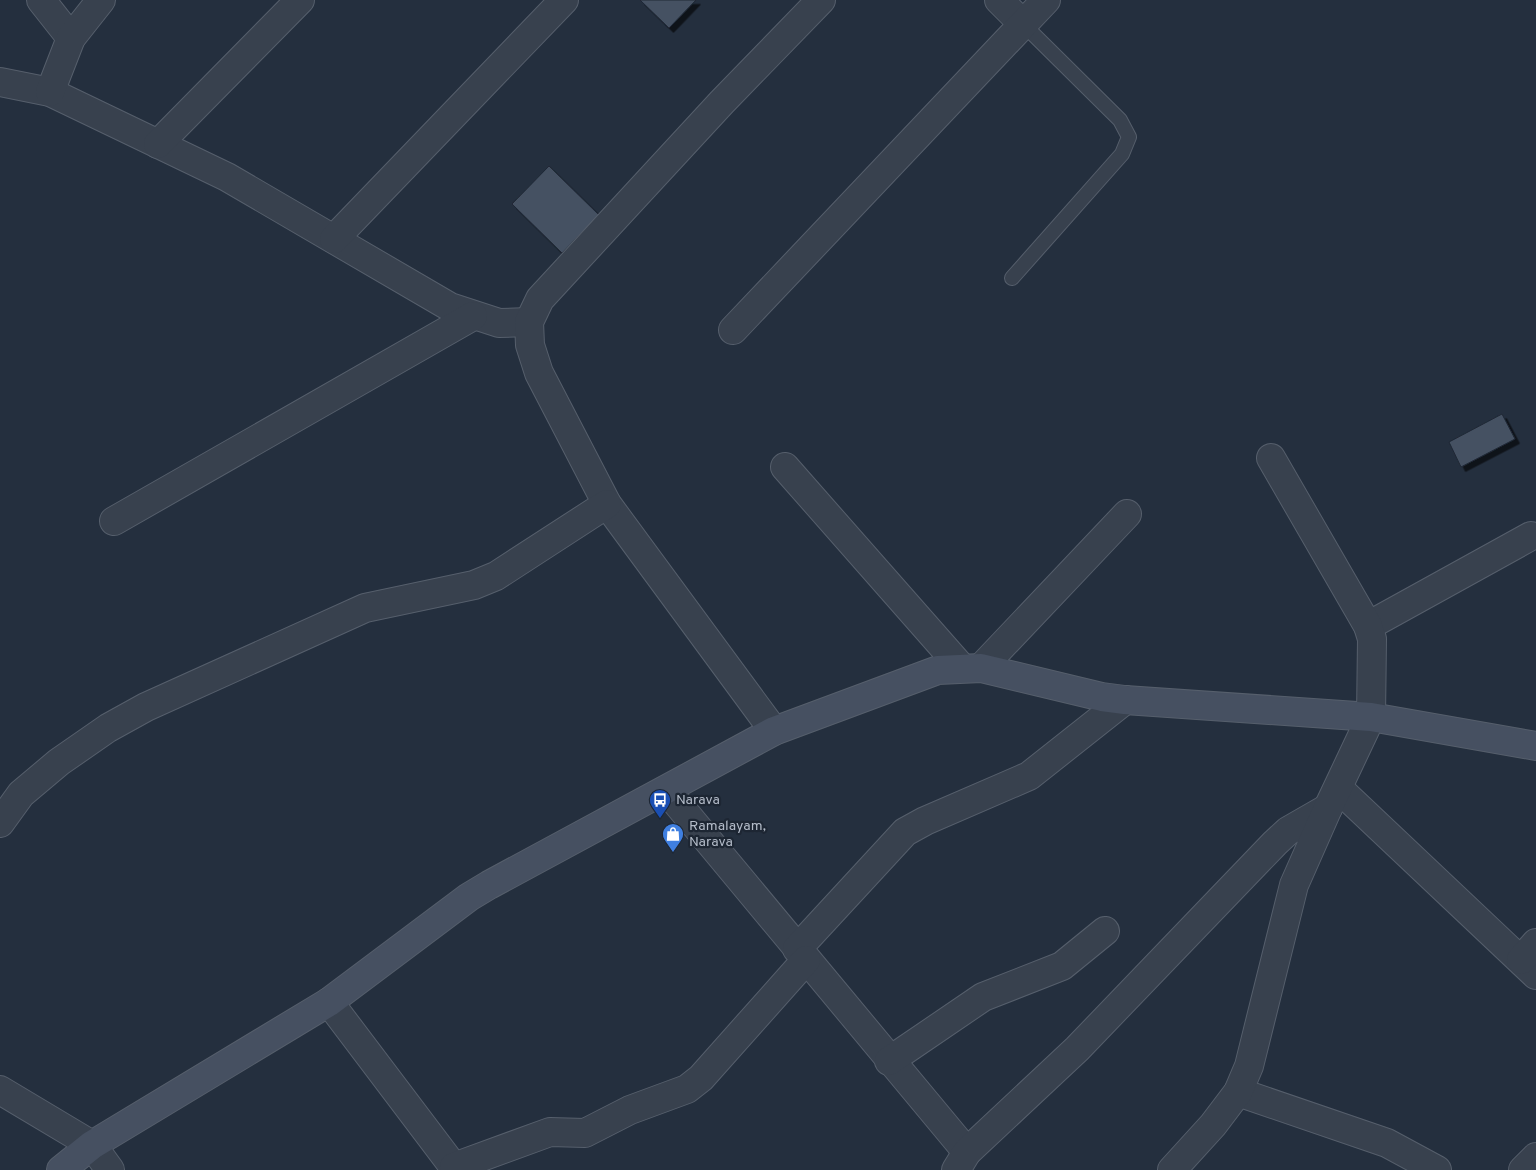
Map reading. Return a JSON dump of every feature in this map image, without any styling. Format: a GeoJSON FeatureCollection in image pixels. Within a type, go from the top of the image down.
{"type":"FeatureCollection","features":[{"type":"Feature","properties":{"kind":"main road"},"geometry":{"type":"LineString","coordinates":[[61,1170],[92,1145],[328,1002],[469,897],[667,791],[774,731],[938,670],[971,667],[1102,697],[1125,700],[1371,717],[1536,746]]}},
{"type":"Feature","properties":{"kind":"street"},"geometry":{"type":"LineString","coordinates":[[41,0],[71,38]]}},
{"type":"Feature","properties":{"kind":"street"},"geometry":{"type":"LineString","coordinates":[[50,92],[71,38],[101,0]]}},
{"type":"Feature","properties":{"kind":"street"},"geometry":{"type":"LineString","coordinates":[[158,144],[300,0]]}},
{"type":"Feature","properties":{"kind":"street"},"geometry":{"type":"LineString","coordinates":[[334,239],[564,0]]}},
{"type":"Feature","properties":{"kind":"street"},"geometry":{"type":"LineString","coordinates":[[774,731],[607,504],[539,372],[530,345],[529,322],[540,299],[722,102],[821,0]]}},
{"type":"Feature","properties":{"kind":"street"},"geometry":{"type":"LineString","coordinates":[[998,0],[1023,24]]}},
{"type":"Feature","properties":{"kind":"street"},"geometry":{"type":"LineString","coordinates":[[733,330],[1046,0]]}},
{"type":"Feature","properties":{"kind":"street"},"geometry":{"type":"LineString","coordinates":[[0,82],[50,92],[227,177],[450,307],[499,323],[529,322]]}},
{"type":"Feature","properties":{"kind":"street"},"geometry":{"type":"LineString","coordinates":[[114,521],[473,316]]}},
{"type":"Feature","properties":{"kind":"street"},"geometry":{"type":"LineString","coordinates":[[1172,1170],[1213,1126],[1238,1092],[1250,1066],[1294,885],[1371,717],[1372,639],[1368,626],[1271,458]]}},
{"type":"Feature","properties":{"kind":"street"},"geometry":{"type":"LineString","coordinates":[[785,467],[971,667],[1127,514]]}},
{"type":"Feature","properties":{"kind":"street"},"geometry":{"type":"LineString","coordinates":[[0,823],[21,794],[60,762],[108,728],[146,707],[365,608],[474,585],[496,576],[607,504]]}},
{"type":"Feature","properties":{"kind":"street"},"geometry":{"type":"LineString","coordinates":[[1368,626],[1531,536]]}},
{"type":"Feature","properties":{"kind":"street"},"geometry":{"type":"LineString","coordinates":[[328,1002],[455,1168],[550,1132],[586,1133],[630,1110],[687,1088],[701,1078],[801,954],[905,832],[925,821],[1029,776],[1125,700]]}},
{"type":"Feature","properties":{"kind":"street"},"geometry":{"type":"LineString","coordinates":[[667,791],[889,1061],[961,1161],[1077,1049],[1275,843],[1288,831],[1333,798]]}},
{"type":"Feature","properties":{"kind":"street"},"geometry":{"type":"LineString","coordinates":[[1333,798],[1531,959]]}},
{"type":"Feature","properties":{"kind":"street"},"geometry":{"type":"LineString","coordinates":[[889,1061],[983,997],[1062,966],[1105,931]]}},
{"type":"Feature","properties":{"kind":"street"},"geometry":{"type":"LineString","coordinates":[[0,1090],[92,1145],[110,1170]]}},
{"type":"Feature","properties":{"kind":"street"},"geometry":{"type":"LineString","coordinates":[[1238,1092],[1387,1143],[1437,1170]]}},
{"type":"Feature","properties":{"kind":"street"},"geometry":{"type":"LineString","coordinates":[[1523,1170],[1536,1157]]}},
{"type":"Feature","properties":{"kind":"lane"},"geometry":{"type":"LineString","coordinates":[[1012,278],[1122,154],[1129,137],[1120,120],[1023,24]]}},
{"type":"Feature","properties":{"kind":"building"},"geometry":{"type":"Polygon","coordinates":[[[640,0],[696,0],[669,28],[640,0]]]}},
{"type":"Feature","properties":{"kind":"building"},"geometry":{"type":"Polygon","coordinates":[[[549,166],[599,215],[562,253],[512,204],[549,166]]]}},
{"type":"Feature","properties":{"kind":"building"},"geometry":{"type":"Polygon","coordinates":[[[1502,414],[1515,439],[1461,467],[1449,442],[1502,414]]]}},
{"type":"Feature","properties":{"kind":"place","name":"Narava"},"geometry":{"type":"Point","coordinates":[660,819]}},
{"type":"Feature","properties":{"kind":"place","name":"Ramalayam, Narava"},"geometry":{"type":"Point","coordinates":[673,853]}}]}
